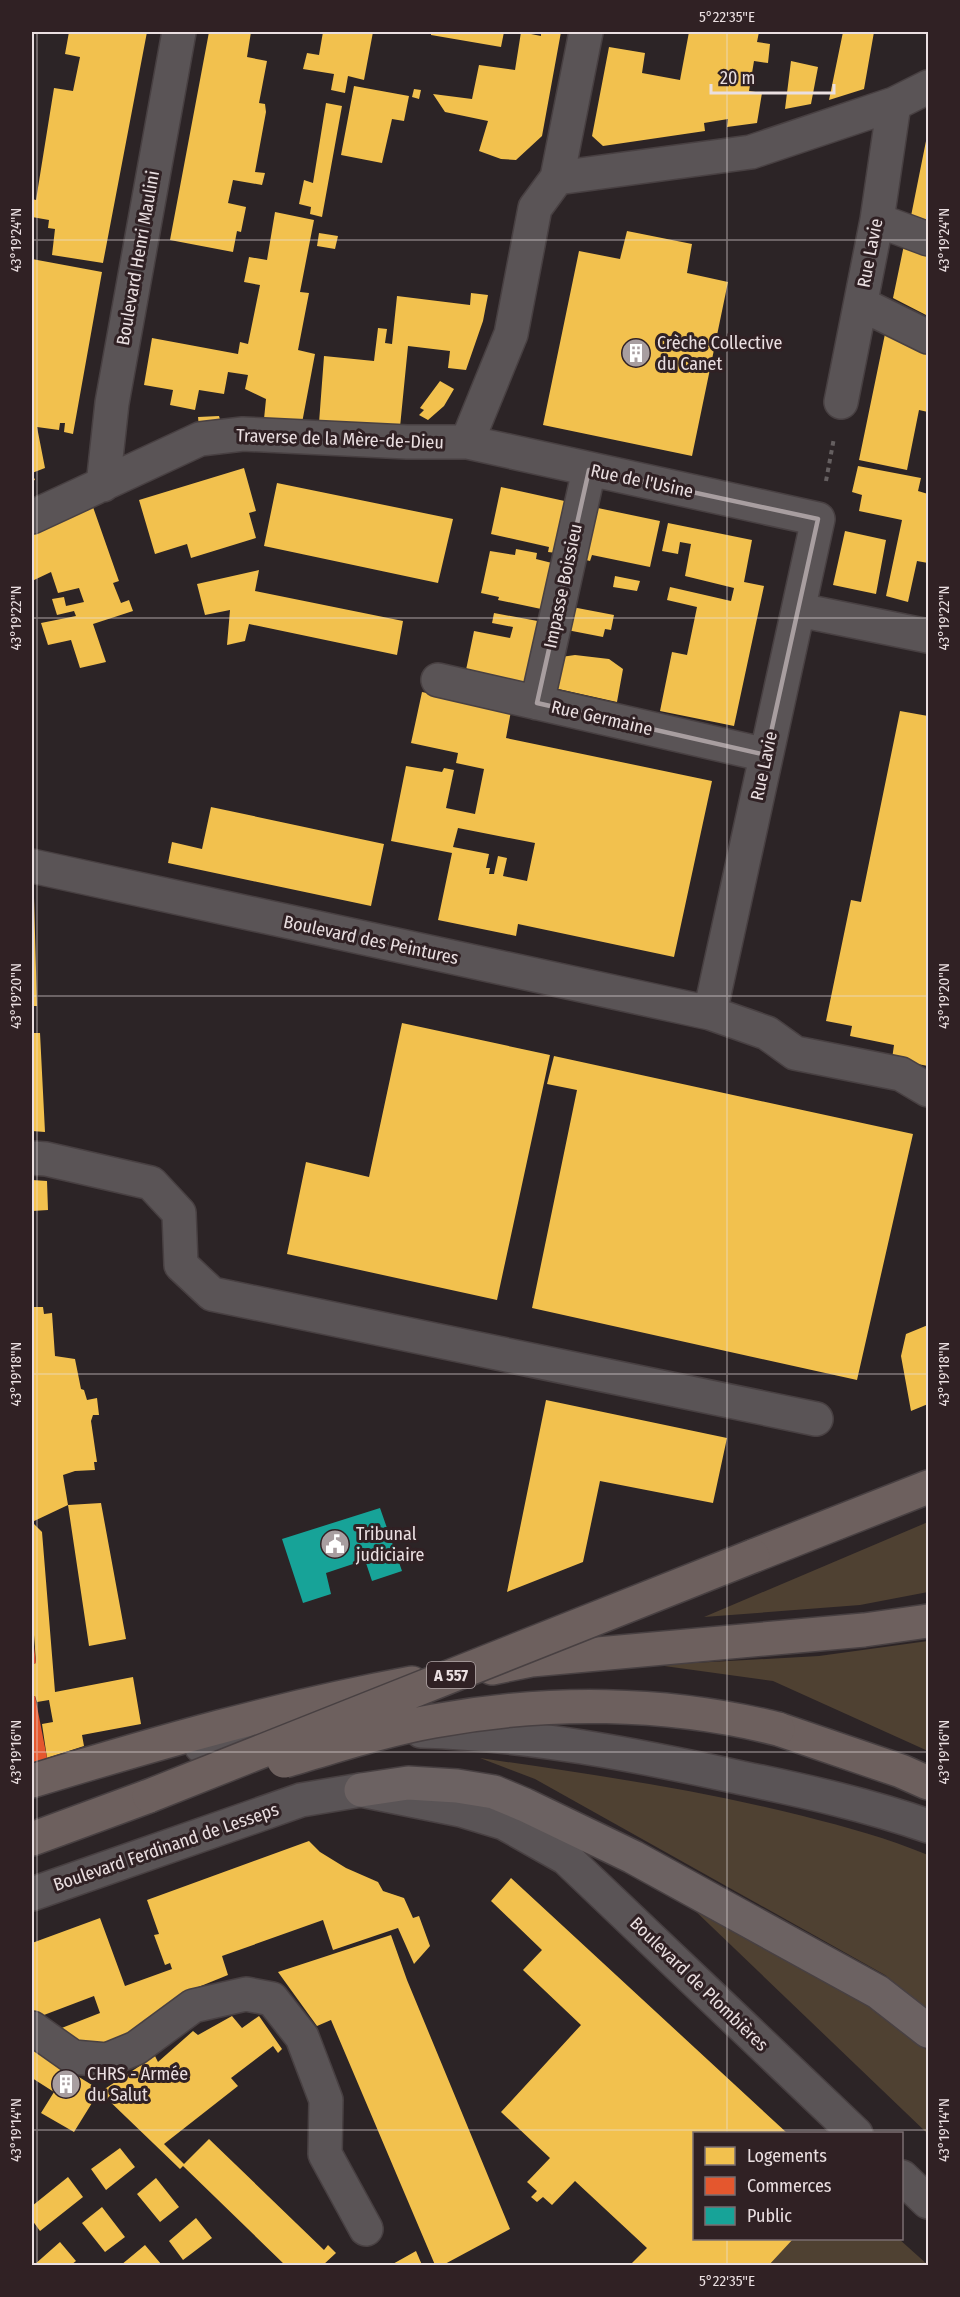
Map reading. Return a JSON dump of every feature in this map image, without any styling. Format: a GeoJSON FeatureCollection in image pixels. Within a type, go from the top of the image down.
{"type":"FeatureCollection","features":[{"type":"Feature","properties":{"kind":"highway","name":"A 557"},"geometry":{"type":"LineString","coordinates":[[32,1839],[149,1796],[928,1487]]}},
{"type":"Feature","properties":{"kind":"highway"},"geometry":{"type":"LineString","coordinates":[[32,1782],[175,1737],[314,1701],[531,1660],[864,1630],[928,1621]]}},
{"type":"Feature","properties":{"kind":"highway"},"geometry":{"type":"LineString","coordinates":[[149,1796],[394,1730],[504,1711],[569,1707],[652,1709],[742,1720],[778,1729],[901,1771],[928,1783]]}},
{"type":"Feature","properties":{"kind":"main road"},"geometry":{"type":"LineString","coordinates":[[361,1790],[408,1783],[457,1786],[494,1792],[525,1805],[633,1857],[878,1992],[928,2031]]}},
{"type":"Feature","properties":{"kind":"street","name":"Boulevard Henri Maulini"},"geometry":{"type":"LineString","coordinates":[[103,485],[112,403],[179,32]]}},
{"type":"Feature","properties":{"kind":"street"},"geometry":{"type":"LineString","coordinates":[[586,32],[557,178],[751,152],[894,104],[928,87]]}},
{"type":"Feature","properties":{"kind":"street","name":"Rue Lavie"},"geometry":{"type":"LineString","coordinates":[[841,402],[877,220],[894,104]]}},
{"type":"Feature","properties":{"kind":"street","name":"Traverse de la Mère-de-Dieu"},"geometry":{"type":"LineString","coordinates":[[32,517],[200,439],[243,434],[407,442],[467,442],[511,334],[535,208],[557,178]]}},
{"type":"Feature","properties":{"kind":"street"},"geometry":{"type":"LineString","coordinates":[[877,220],[928,239]]}},
{"type":"Feature","properties":{"kind":"street"},"geometry":{"type":"LineString","coordinates":[[861,304],[928,337]]}},
{"type":"Feature","properties":{"kind":"street","name":"Rue de l'Usine"},"geometry":{"type":"LineString","coordinates":[[467,442],[818,519]]}},
{"type":"Feature","properties":{"kind":"street","name":"Impasse Boissieu"},"geometry":{"type":"LineString","coordinates":[[537,703],[589,470]]}},
{"type":"Feature","properties":{"kind":"street","name":"Rue Lavie"},"geometry":{"type":"LineString","coordinates":[[711,1013],[818,519]]}},
{"type":"Feature","properties":{"kind":"street"},"geometry":{"type":"LineString","coordinates":[[799,610],[928,636]]}},
{"type":"Feature","properties":{"kind":"street","name":"Rue Germaine"},"geometry":{"type":"LineString","coordinates":[[438,680],[766,755]]}},
{"type":"Feature","properties":{"kind":"street","name":"Boulevard des Peintures"},"geometry":{"type":"LineString","coordinates":[[32,866],[711,1013],[767,1033],[795,1053],[901,1074],[928,1090]]}},
{"type":"Feature","properties":{"kind":"street"},"geometry":{"type":"LineString","coordinates":[[32,1158],[46,1159],[151,1183],[179,1213],[181,1265],[212,1294],[816,1419]]}},
{"type":"Feature","properties":{"kind":"street"},"geometry":{"type":"LineString","coordinates":[[32,1782],[233,1739],[366,1729],[472,1732],[673,1762],[815,1794],[928,1826]]}},
{"type":"Feature","properties":{"kind":"street","name":"Boulevard Ferdinand de Lesseps"},"geometry":{"type":"LineString","coordinates":[[32,1894],[301,1800],[361,1790]]}},
{"type":"Feature","properties":{"kind":"street","name":"Boulevard de Plombières"},"geometry":{"type":"LineString","coordinates":[[361,1790],[461,1810],[504,1823],[538,1839],[566,1858],[855,2132]]}},
{"type":"Feature","properties":{"kind":"street"},"geometry":{"type":"LineString","coordinates":[[32,2028],[73,2057],[107,2060],[136,2048],[193,2006],[246,1994],[272,1999],[302,2037],[326,2100],[324,2154],[366,2229]]}},
{"type":"Feature","properties":{"kind":"street"},"geometry":{"type":"LineString","coordinates":[[903,2178],[928,2202]]}},
{"type":"Feature","properties":{"kind":"path"},"geometry":{"type":"LineString","coordinates":[[818,519],[841,402]]}},
{"type":"Feature","properties":{"kind":"highlighted area"},"geometry":{"type":"Polygon","coordinates":[[[589,470],[818,519],[766,755],[537,703],[589,470]]]}},
{"type":"Feature","properties":{"kind":"shaded area"},"geometry":{"type":"Polygon","coordinates":[[[928,1522],[928,1592],[860,1605],[704,1617],[928,1522]]]}},
{"type":"Feature","properties":{"kind":"shaded area"},"geometry":{"type":"Polygon","coordinates":[[[928,1641],[928,1751],[773,1681],[657,1665],[819,1656],[928,1641]]]}},
{"type":"Feature","properties":{"kind":"shaded area"},"geometry":{"type":"Polygon","coordinates":[[[480,1758],[642,1783],[763,1806],[866,1833],[928,1855],[928,2010],[885,1975],[535,1779],[480,1758]]]}},
{"type":"Feature","properties":{"kind":"shaded area"},"geometry":{"type":"Polygon","coordinates":[[[688,1904],[704,1907],[888,2018],[928,2051],[928,2134],[688,1904]]]}},
{"type":"Feature","properties":{"kind":"shaded area"},"geometry":{"type":"Polygon","coordinates":[[[792,2240],[900,2240],[928,2265],[769,2265],[792,2240]]]}},
{"type":"Feature","properties":{"kind":"building: Logements"},"geometry":{"type":"Polygon","coordinates":[[[69,32],[147,32],[103,263],[52,255],[55,229],[48,228],[49,220],[32,217],[32,199],[36,200],[54,88],[73,91],[80,57],[65,54],[69,32]]]}},
{"type":"Feature","properties":{"kind":"building: Logements"},"geometry":{"type":"Polygon","coordinates":[[[209,32],[251,32],[247,57],[267,61],[259,103],[265,104],[266,112],[255,172],[265,173],[262,185],[233,180],[228,203],[246,207],[241,232],[237,231],[233,252],[170,240],[209,32]]]}},
{"type":"Feature","properties":{"kind":"building: Logements"},"geometry":{"type":"Polygon","coordinates":[[[323,32],[373,32],[364,80],[348,76],[345,93],[331,90],[334,74],[303,69],[307,53],[319,55],[323,32]]]}},
{"type":"Feature","properties":{"kind":"building: Logements"},"geometry":{"type":"Polygon","coordinates":[[[431,32],[504,32],[501,47],[431,35],[431,32]]]}},
{"type":"Feature","properties":{"kind":"building: Logements"},"geometry":{"type":"Polygon","coordinates":[[[521,32],[541,36],[541,32],[561,32],[542,136],[516,160],[501,159],[479,151],[488,121],[445,112],[433,94],[472,99],[479,65],[515,70],[521,32]]]}},
{"type":"Feature","properties":{"kind":"building: Logements"},"geometry":{"type":"Polygon","coordinates":[[[689,32],[759,32],[757,42],[770,44],[768,63],[754,61],[749,91],[762,93],[757,123],[727,127],[728,119],[704,123],[705,131],[603,146],[592,136],[609,47],[645,53],[642,73],[680,80],[689,32]]]}},
{"type":"Feature","properties":{"kind":"building: Logements"},"geometry":{"type":"Polygon","coordinates":[[[843,32],[874,32],[864,89],[829,100],[843,32]]]}},
{"type":"Feature","properties":{"kind":"building: Logements"},"geometry":{"type":"Polygon","coordinates":[[[791,61],[818,67],[811,104],[785,109],[791,61]]]}},
{"type":"Feature","properties":{"kind":"building: Logements"},"geometry":{"type":"Polygon","coordinates":[[[354,86],[409,96],[404,121],[392,119],[382,163],[341,155],[354,86]]]}},
{"type":"Feature","properties":{"kind":"building: Logements"},"geometry":{"type":"Polygon","coordinates":[[[414,89],[421,90],[419,99],[412,97],[414,89]]]}},
{"type":"Feature","properties":{"kind":"building: Logements"},"geometry":{"type":"Polygon","coordinates":[[[326,103],[342,106],[322,217],[310,214],[311,207],[299,204],[304,180],[313,183],[326,103]]]}},
{"type":"Feature","properties":{"kind":"building: Logements"},"geometry":{"type":"Polygon","coordinates":[[[928,136],[928,222],[911,216],[928,136]]]}},
{"type":"Feature","properties":{"kind":"building: Logements"},"geometry":{"type":"Polygon","coordinates":[[[275,212],[314,220],[300,292],[309,293],[298,350],[315,354],[302,423],[264,419],[266,399],[245,389],[248,375],[228,372],[224,394],[199,390],[195,410],[170,405],[173,390],[144,385],[152,338],[238,354],[240,342],[248,344],[260,285],[244,282],[249,257],[267,260],[275,212]]]}},
{"type":"Feature","properties":{"kind":"building: Logements","name":"Crèche Collective du Canet"},"geometry":{"type":"Polygon","coordinates":[[[627,231],[692,244],[687,273],[728,282],[692,456],[543,425],[579,251],[620,259],[627,231]]]}},
{"type":"Feature","properties":{"kind":"building: Logements"},"geometry":{"type":"Polygon","coordinates":[[[319,233],[338,236],[335,249],[317,246],[319,233]]]}},
{"type":"Feature","properties":{"kind":"building: Logements"},"geometry":{"type":"Polygon","coordinates":[[[904,245],[928,254],[928,316],[893,298],[904,245]]]}},
{"type":"Feature","properties":{"kind":"building: Logements"},"geometry":{"type":"Polygon","coordinates":[[[32,259],[102,272],[73,434],[64,432],[65,423],[60,423],[59,430],[37,427],[45,468],[32,473],[32,259]]]}},
{"type":"Feature","properties":{"kind":"building: Logements"},"geometry":{"type":"Polygon","coordinates":[[[471,293],[488,295],[483,321],[466,370],[448,368],[450,351],[408,346],[400,427],[319,423],[324,356],[374,361],[378,328],[387,329],[385,343],[392,344],[397,296],[470,305],[471,293]]]}},
{"type":"Feature","properties":{"kind":"building: Logements"},"geometry":{"type":"Polygon","coordinates":[[[886,329],[928,350],[928,412],[919,410],[907,470],[859,460],[886,329]]]}},
{"type":"Feature","properties":{"kind":"building: Logements"},"geometry":{"type":"Polygon","coordinates":[[[440,381],[454,389],[444,406],[428,420],[419,415],[424,410],[420,408],[440,381]]]}},
{"type":"Feature","properties":{"kind":"building: Logements"},"geometry":{"type":"Polygon","coordinates":[[[219,416],[221,423],[199,427],[198,417],[219,416]]]}},
{"type":"Feature","properties":{"kind":"building: Logements"},"geometry":{"type":"Polygon","coordinates":[[[858,466],[921,478],[918,491],[928,494],[928,563],[917,561],[908,602],[886,596],[902,520],[859,511],[862,495],[852,492],[858,466]]]}},
{"type":"Feature","properties":{"kind":"building: Logements"},"geometry":{"type":"Polygon","coordinates":[[[244,468],[256,511],[249,513],[256,538],[191,558],[187,544],[155,554],[139,500],[244,468]]]}},
{"type":"Feature","properties":{"kind":"building: Logements"},"geometry":{"type":"Polygon","coordinates":[[[277,483],[453,519],[438,583],[264,546],[277,483]]]}},
{"type":"Feature","properties":{"kind":"building: Logements"},"geometry":{"type":"Polygon","coordinates":[[[501,487],[569,502],[557,553],[548,552],[549,547],[491,534],[501,487]]]}},
{"type":"Feature","properties":{"kind":"building: Logements"},"geometry":{"type":"Polygon","coordinates":[[[93,507],[119,581],[113,583],[121,603],[129,600],[133,611],[93,624],[106,662],[80,668],[71,640],[48,645],[41,623],[76,616],[74,611],[57,615],[52,599],[64,597],[66,606],[84,602],[79,588],[58,593],[51,572],[32,581],[32,535],[93,507]]]}},
{"type":"Feature","properties":{"kind":"building: Logements"},"geometry":{"type":"Polygon","coordinates":[[[593,507],[660,521],[650,567],[592,555],[590,561],[582,559],[593,507]]]}},
{"type":"Feature","properties":{"kind":"building: Logements"},"geometry":{"type":"Polygon","coordinates":[[[668,523],[752,540],[744,582],[764,586],[734,726],[660,711],[672,652],[687,655],[697,607],[667,600],[670,587],[731,601],[734,588],[685,576],[691,544],[680,542],[678,554],[662,551],[668,523]]]}},
{"type":"Feature","properties":{"kind":"building: Logements"},"geometry":{"type":"Polygon","coordinates":[[[845,531],[886,540],[876,594],[833,585],[845,531]]]}},
{"type":"Feature","properties":{"kind":"building: Logements"},"geometry":{"type":"Polygon","coordinates":[[[516,549],[537,553],[536,559],[556,564],[546,610],[498,600],[499,597],[481,593],[490,551],[515,555],[516,549]]]}},
{"type":"Feature","properties":{"kind":"building: Logements"},"geometry":{"type":"Polygon","coordinates":[[[259,570],[255,591],[403,621],[397,655],[249,624],[245,641],[227,645],[230,610],[205,615],[197,584],[259,570]]]}},
{"type":"Feature","properties":{"kind":"building: Logements"},"geometry":{"type":"Polygon","coordinates":[[[615,576],[640,581],[637,591],[613,587],[615,576]]]}},
{"type":"Feature","properties":{"kind":"building: Logements"},"geometry":{"type":"Polygon","coordinates":[[[572,607],[614,615],[611,630],[605,629],[603,637],[567,630],[572,607]]]}},
{"type":"Feature","properties":{"kind":"building: Logements"},"geometry":{"type":"Polygon","coordinates":[[[494,613],[543,622],[530,684],[466,670],[474,631],[510,638],[513,627],[492,623],[494,613]]]}},
{"type":"Feature","properties":{"kind":"building: Logements"},"geometry":{"type":"Polygon","coordinates":[[[575,655],[609,659],[623,669],[617,702],[554,688],[561,657],[575,655]]]}},
{"type":"Feature","properties":{"kind":"building: Logements"},"geometry":{"type":"Polygon","coordinates":[[[422,692],[511,711],[506,738],[712,781],[674,957],[518,924],[516,936],[438,920],[452,853],[391,841],[406,766],[442,772],[444,768],[454,770],[446,808],[475,814],[484,769],[456,763],[458,753],[411,743],[422,692]],[[458,828],[453,847],[489,854],[486,868],[490,868],[489,874],[494,874],[498,856],[507,858],[503,876],[527,881],[535,843],[458,828]]]}},
{"type":"Feature","properties":{"kind":"building: Logements"},"geometry":{"type":"Polygon","coordinates":[[[900,711],[928,716],[928,1066],[892,1059],[894,1045],[850,1036],[852,1026],[826,1021],[851,900],[861,902],[900,711]]]}},
{"type":"Feature","properties":{"kind":"building: Logements"},"geometry":{"type":"Polygon","coordinates":[[[211,807],[384,844],[371,906],[168,863],[172,842],[202,849],[211,807]]]}},
{"type":"Feature","properties":{"kind":"building: Logements"},"geometry":{"type":"Polygon","coordinates":[[[32,898],[34,898],[37,1006],[32,1006],[32,898]]]}},
{"type":"Feature","properties":{"kind":"building: Logements"},"geometry":{"type":"Polygon","coordinates":[[[402,1023],[550,1055],[497,1300],[287,1254],[306,1162],[369,1177],[402,1023]]]}},
{"type":"Feature","properties":{"kind":"building: Logements"},"geometry":{"type":"Polygon","coordinates":[[[32,1033],[40,1033],[45,1132],[32,1131],[32,1033]]]}},
{"type":"Feature","properties":{"kind":"building: Logements"},"geometry":{"type":"Polygon","coordinates":[[[554,1056],[913,1134],[857,1380],[532,1308],[577,1090],[547,1084],[554,1056]]]}},
{"type":"Feature","properties":{"kind":"building: Logements"},"geometry":{"type":"Polygon","coordinates":[[[32,1180],[47,1181],[48,1210],[32,1211],[32,1180]]]}},
{"type":"Feature","properties":{"kind":"building: Logements"},"geometry":{"type":"Polygon","coordinates":[[[32,1307],[43,1307],[44,1314],[52,1313],[55,1356],[75,1359],[81,1389],[84,1390],[87,1400],[97,1398],[99,1415],[93,1415],[91,1421],[97,1462],[94,1462],[95,1470],[75,1471],[63,1475],[68,1505],[32,1522],[32,1307]]]}},
{"type":"Feature","properties":{"kind":"building: Logements"},"geometry":{"type":"Polygon","coordinates":[[[928,1325],[928,1404],[911,1411],[901,1356],[906,1334],[928,1325]]]}},
{"type":"Feature","properties":{"kind":"building: Logements"},"geometry":{"type":"Polygon","coordinates":[[[546,1400],[727,1438],[713,1503],[600,1481],[583,1562],[507,1592],[546,1400]]]}},
{"type":"Feature","properties":{"kind":"building: Logements"},"geometry":{"type":"Polygon","coordinates":[[[101,1503],[126,1639],[89,1646],[68,1505],[101,1503]]]}},
{"type":"Feature","properties":{"kind":"building: Logements"},"geometry":{"type":"Polygon","coordinates":[[[32,1522],[42,1532],[55,1692],[133,1677],[141,1724],[82,1735],[84,1746],[47,1758],[42,1724],[53,1722],[49,1700],[37,1702],[35,1696],[32,1697],[32,1664],[36,1663],[32,1607],[32,1522]]]}},
{"type":"Feature","properties":{"kind":"building: Logements"},"geometry":{"type":"Polygon","coordinates":[[[309,1841],[320,1852],[346,1868],[378,1882],[383,1891],[404,1898],[413,1918],[419,1916],[430,1946],[414,1964],[398,1928],[333,1950],[323,1920],[222,1956],[228,1975],[181,1994],[142,2031],[111,2045],[88,2043],[54,2031],[100,2013],[94,1996],[36,2018],[32,2015],[32,1943],[100,1918],[125,1986],[172,1969],[170,1963],[165,1965],[154,1935],[159,1934],[147,1900],[309,1841]]]}},
{"type":"Feature","properties":{"kind":"building: Logements"},"geometry":{"type":"Polygon","coordinates":[[[511,1878],[786,2132],[693,2132],[693,2240],[792,2240],[769,2265],[630,2265],[647,2248],[575,2181],[552,2205],[543,2197],[537,2202],[531,2197],[537,2191],[527,2182],[550,2158],[501,2112],[581,2025],[523,1970],[542,1950],[491,1901],[511,1878]]]}},
{"type":"Feature","properties":{"kind":"building: Logements"},"geometry":{"type":"Polygon","coordinates":[[[391,1935],[407,1980],[510,2229],[443,2265],[435,2265],[331,2020],[317,2026],[278,1972],[391,1935]]]}},
{"type":"Feature","properties":{"kind":"building: Logements"},"geometry":{"type":"Polygon","coordinates":[[[232,2016],[242,2028],[259,2016],[282,2049],[278,2053],[273,2046],[231,2078],[238,2086],[164,2144],[184,2164],[209,2139],[324,2250],[328,2245],[336,2253],[323,2265],[285,2265],[183,2166],[180,2169],[100,2092],[155,2056],[158,2062],[193,2031],[198,2035],[232,2016]]]}},
{"type":"Feature","properties":{"kind":"building: Logements","name":"CHRS - Armée du Salut"},"geometry":{"type":"Polygon","coordinates":[[[32,2048],[100,2090],[74,2132],[41,2113],[54,2092],[32,2078],[32,2048]]]}},
{"type":"Feature","properties":{"kind":"building: Logements"},"geometry":{"type":"Polygon","coordinates":[[[120,2148],[135,2167],[106,2190],[91,2169],[120,2148]]]}},
{"type":"Feature","properties":{"kind":"building: Logements"},"geometry":{"type":"Polygon","coordinates":[[[68,2177],[83,2197],[40,2231],[32,2220],[32,2206],[68,2177]]]}},
{"type":"Feature","properties":{"kind":"building: Logements"},"geometry":{"type":"Polygon","coordinates":[[[156,2178],[179,2207],[160,2222],[137,2194],[156,2178]]]}},
{"type":"Feature","properties":{"kind":"building: Logements"},"geometry":{"type":"Polygon","coordinates":[[[102,2207],[125,2237],[105,2252],[82,2223],[102,2207]]]}},
{"type":"Feature","properties":{"kind":"building: Logements"},"geometry":{"type":"Polygon","coordinates":[[[196,2218],[212,2238],[183,2260],[169,2241],[196,2218]]]}},
{"type":"Feature","properties":{"kind":"building: Logements"},"geometry":{"type":"Polygon","coordinates":[[[60,2242],[76,2261],[71,2265],[34,2265],[60,2242]]]}},
{"type":"Feature","properties":{"kind":"building: Logements"},"geometry":{"type":"Polygon","coordinates":[[[145,2245],[161,2264],[121,2265],[145,2245]]]}},
{"type":"Feature","properties":{"kind":"building: Logements"},"geometry":{"type":"Polygon","coordinates":[[[416,2251],[422,2265],[391,2265],[416,2251]]]}},
{"type":"Feature","properties":{"kind":"building: Commerces"},"geometry":{"type":"Polygon","coordinates":[[[32,1629],[36,1663],[32,1664],[32,1629]]]}},
{"type":"Feature","properties":{"kind":"building: Commerces"},"geometry":{"type":"Polygon","coordinates":[[[35,1696],[47,1758],[32,1764],[32,1697],[35,1696]]]}},
{"type":"Feature","properties":{"kind":"building: Public"},"geometry":{"type":"Polygon","coordinates":[[[380,1508],[402,1571],[372,1581],[365,1560],[326,1573],[331,1594],[303,1603],[282,1539],[380,1508]]]}},
{"type":"Feature","properties":{"kind":"place","name":"Crèche Collective du Canet"},"geometry":{"type":"Point","coordinates":[636,353]}},
{"type":"Feature","properties":{"kind":"place","name":"Tribunal judiciaire"},"geometry":{"type":"Point","coordinates":[335,1544]}},
{"type":"Feature","properties":{"kind":"place","name":"CHRS - Armée du Salut"},"geometry":{"type":"Point","coordinates":[66,2084]}}]}
